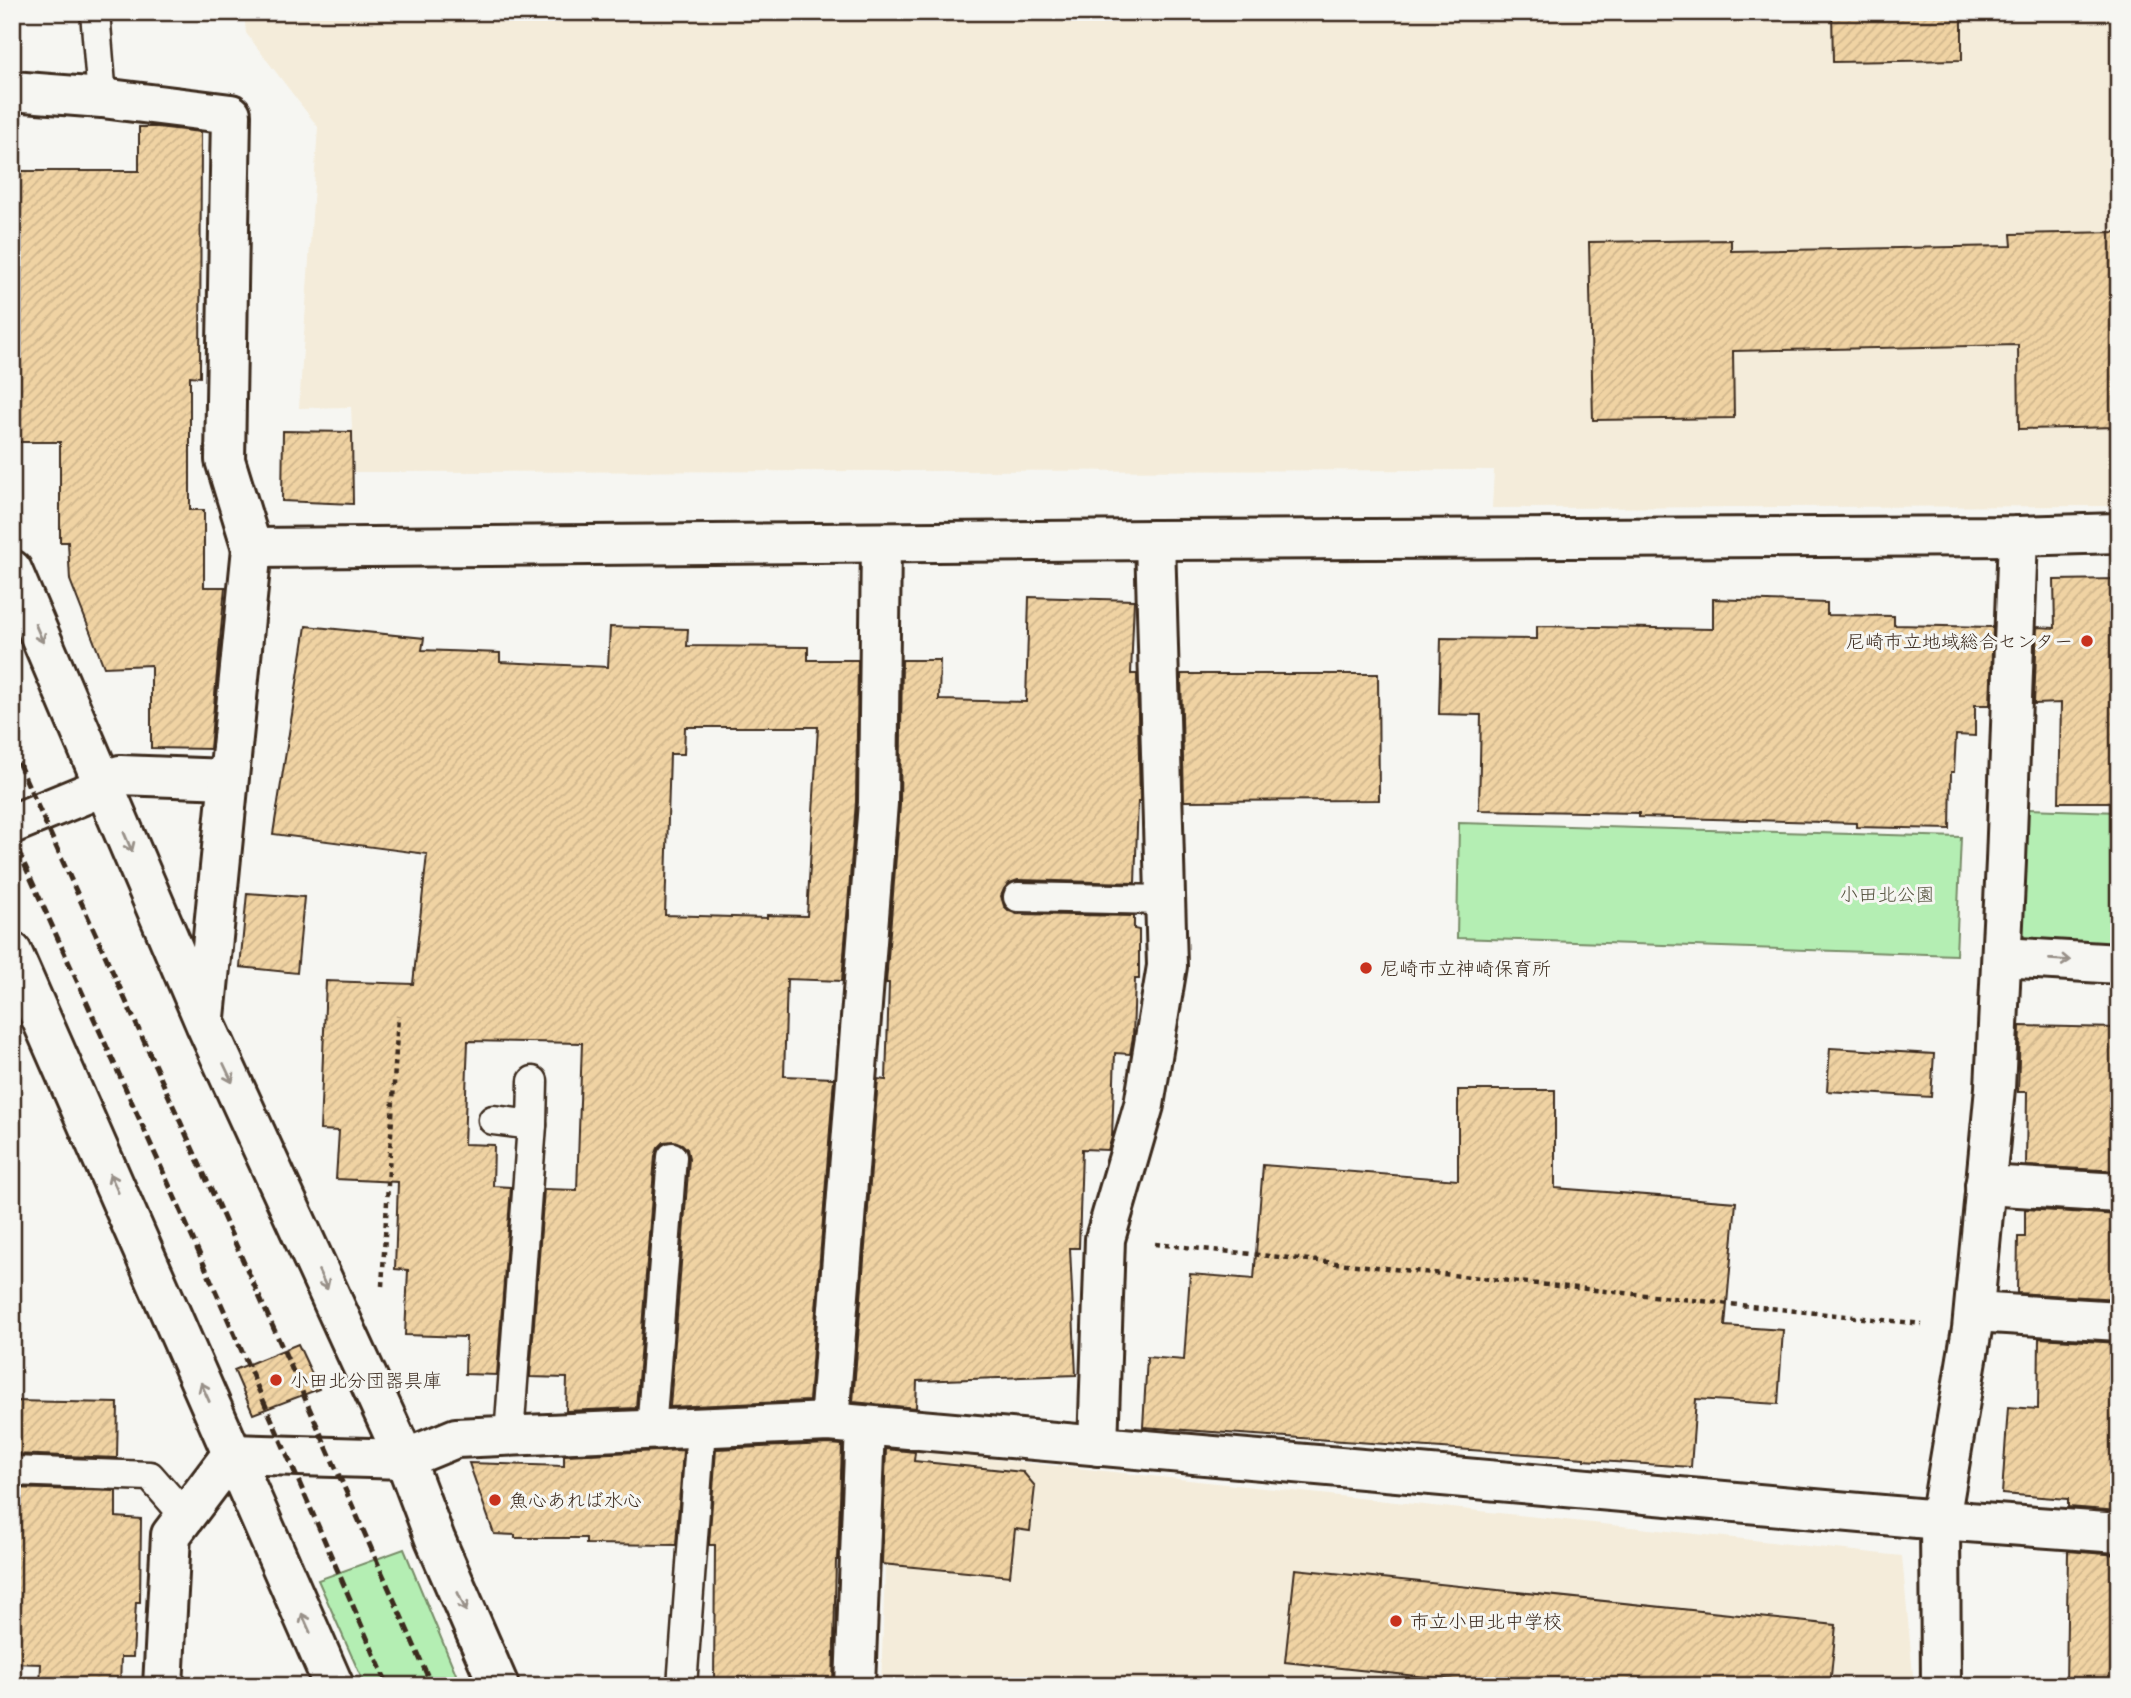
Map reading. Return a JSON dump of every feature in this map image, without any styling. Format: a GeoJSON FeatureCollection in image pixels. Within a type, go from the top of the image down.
{"type":"FeatureCollection","features":[{"type":"Feature","properties":{"kind":"street"},"geometry":{"type":"LineString","coordinates":[[12,91],[102,98],[231,114],[225,460],[252,548],[205,1023]]}},
{"type":"Feature","properties":{"kind":"street"},"geometry":{"type":"LineString","coordinates":[[252,548],[2018,536],[2119,533]]}},
{"type":"Feature","properties":{"kind":"street"},"geometry":{"type":"LineString","coordinates":[[1941,1686],[1940,1520],[1973,1320],[1995,1087],[2018,536]]}},
{"type":"Feature","properties":{"kind":"street"},"geometry":{"type":"LineString","coordinates":[[1098,1446],[1105,1239],[1144,1105],[1167,966],[1155,540]]}},
{"type":"Feature","properties":{"kind":"street"},"geometry":{"type":"LineString","coordinates":[[855,1686],[847,1424],[878,803],[881,543]]}},
{"type":"Feature","properties":{"kind":"street"},"geometry":{"type":"LineString","coordinates":[[12,570],[205,1023],[405,1459],[435,1539],[499,1686]]}},
{"type":"Feature","properties":{"kind":"street"},"geometry":{"type":"LineString","coordinates":[[12,824],[105,786],[120,775],[228,779]]}},
{"type":"Feature","properties":{"kind":"street"},"geometry":{"type":"LineString","coordinates":[[12,953],[334,1686]]}},
{"type":"Feature","properties":{"kind":"street"},"geometry":{"type":"LineString","coordinates":[[2002,957],[2119,964]]}},
{"type":"Feature","properties":{"kind":"street"},"geometry":{"type":"LineString","coordinates":[[1985,1185],[2119,1193]]}},
{"type":"Feature","properties":{"kind":"street"},"geometry":{"type":"LineString","coordinates":[[1973,1320],[2119,1321]]}},
{"type":"Feature","properties":{"kind":"street"},"geometry":{"type":"LineString","coordinates":[[232,1454],[405,1459],[456,1438],[847,1424],[1940,1520],[2119,1533]]}},
{"type":"Feature","properties":{"kind":"street"},"geometry":{"type":"LineString","coordinates":[[163,1686],[171,1535],[232,1454]]}},
{"type":"Feature","properties":{"kind":"lane"},"geometry":{"type":"LineString","coordinates":[[95,12],[102,98]]}},
{"type":"Feature","properties":{"kind":"lane"},"geometry":{"type":"LineString","coordinates":[[1018,897],[1165,900]]}},
{"type":"Feature","properties":{"kind":"lane"},"geometry":{"type":"LineString","coordinates":[[509,1436],[533,1125],[533,1081]]}},
{"type":"Feature","properties":{"kind":"lane"},"geometry":{"type":"LineString","coordinates":[[493,1120],[533,1125]]}},
{"type":"Feature","properties":{"kind":"lane"},"geometry":{"type":"LineString","coordinates":[[651,1431],[672,1157]]}},
{"type":"Feature","properties":{"kind":"lane"},"geometry":{"type":"LineString","coordinates":[[682,1686],[701,1429]]}},
{"type":"Feature","properties":{"kind":"lane"},"geometry":{"type":"LineString","coordinates":[[12,1471],[150,1476],[185,1516]]}},
{"type":"Feature","properties":{"kind":"path"},"geometry":{"type":"LineString","coordinates":[[381,1298],[398,1016]]}},
{"type":"Feature","properties":{"kind":"path"},"geometry":{"type":"LineString","coordinates":[[1105,1239],[1973,1320]]}},
{"type":"Feature","properties":{"kind":"shaded area"},"geometry":{"type":"Polygon","coordinates":[[[244,12],[2119,12],[2119,506],[1492,508],[1494,470],[354,472],[351,407],[299,408],[318,127],[246,33],[244,12]]]}},
{"type":"Feature","properties":{"kind":"shaded area","name":"市立小田北中学校"},"geometry":{"type":"Polygon","coordinates":[[[889,1448],[1902,1556],[1914,1686],[881,1686],[889,1448]]]}},
{"type":"Feature","properties":{"kind":"green space"},"geometry":{"type":"Polygon","coordinates":[[[2027,809],[2119,812],[2119,948],[2020,943],[2027,809]]]}},
{"type":"Feature","properties":{"kind":"green space","name":"小田北公園"},"geometry":{"type":"Polygon","coordinates":[[[1459,823],[1961,837],[1956,955],[1457,938],[1459,823]]]}},
{"type":"Feature","properties":{"kind":"green space"},"geometry":{"type":"Polygon","coordinates":[[[404,1549],[461,1686],[365,1686],[318,1580],[404,1549]]]}},
{"type":"Feature","properties":{"kind":"building"},"geometry":{"type":"Polygon","coordinates":[[[1832,12],[1962,12],[1962,60],[1833,62],[1832,12]]]}},
{"type":"Feature","properties":{"kind":"building"},"geometry":{"type":"Polygon","coordinates":[[[139,127],[201,132],[200,377],[190,376],[190,510],[204,510],[204,587],[225,587],[210,749],[151,748],[151,665],[104,667],[70,580],[68,542],[60,542],[60,442],[12,442],[12,171],[139,171],[139,127]]]}},
{"type":"Feature","properties":{"kind":"building"},"geometry":{"type":"Polygon","coordinates":[[[2119,232],[2119,427],[2019,429],[2018,345],[1733,351],[1734,418],[1593,420],[1589,242],[1731,240],[1731,251],[2012,246],[2011,234],[2119,232]]]}},
{"type":"Feature","properties":{"kind":"building"},"geometry":{"type":"Polygon","coordinates":[[[283,431],[352,432],[353,504],[282,501],[283,431]]]}},
{"type":"Feature","properties":{"kind":"building"},"geometry":{"type":"Polygon","coordinates":[[[2119,579],[2119,802],[2059,802],[2061,703],[2034,704],[2037,627],[2055,628],[2054,580],[2119,579]]]}},
{"type":"Feature","properties":{"kind":"building"},"geometry":{"type":"Polygon","coordinates":[[[1029,597],[1134,600],[1131,674],[1137,674],[1140,801],[1135,883],[1018,880],[1009,883],[1001,896],[1004,906],[1017,914],[1134,916],[1134,929],[1139,930],[1139,979],[1135,979],[1130,1054],[1115,1053],[1112,1137],[1108,1150],[1082,1149],[1079,1248],[1070,1248],[1076,1375],[917,1381],[916,1408],[853,1402],[878,1079],[886,1080],[889,983],[886,983],[900,805],[902,660],[940,660],[939,700],[1026,702],[1029,597]]]}},
{"type":"Feature","properties":{"kind":"building"},"geometry":{"type":"Polygon","coordinates":[[[1713,599],[1827,603],[1827,615],[1894,616],[1894,625],[1993,627],[1990,705],[1975,705],[1975,736],[1956,735],[1954,772],[1951,772],[1950,829],[1856,827],[1856,823],[1639,817],[1639,813],[1479,810],[1481,715],[1439,714],[1441,638],[1537,639],[1537,626],[1713,629],[1713,599]]]}},
{"type":"Feature","properties":{"kind":"building"},"geometry":{"type":"Polygon","coordinates":[[[306,626],[424,638],[422,650],[500,653],[500,662],[608,667],[610,627],[688,629],[687,646],[808,647],[808,660],[858,660],[856,802],[842,981],[787,979],[784,1076],[834,1078],[809,1401],[670,1407],[689,1158],[687,1149],[674,1141],[664,1142],[655,1156],[636,1408],[566,1411],[567,1378],[530,1377],[544,1189],[577,1190],[582,1043],[468,1041],[464,1144],[494,1145],[493,1186],[511,1187],[497,1375],[465,1374],[466,1337],[405,1335],[408,1270],[395,1269],[398,1182],[336,1179],[339,1131],[320,1130],[326,981],[413,984],[427,854],[273,834],[306,626]],[[685,727],[684,754],[670,754],[665,915],[767,918],[767,915],[807,916],[818,727],[685,727]]]}},
{"type":"Feature","properties":{"kind":"building"},"geometry":{"type":"Polygon","coordinates":[[[1181,674],[1378,674],[1379,800],[1184,801],[1181,674]]]}},
{"type":"Feature","properties":{"kind":"building"},"geometry":{"type":"Polygon","coordinates":[[[247,893],[304,897],[297,973],[240,967],[247,893]]]}},
{"type":"Feature","properties":{"kind":"building"},"geometry":{"type":"Polygon","coordinates":[[[2020,1026],[2119,1028],[2119,1171],[2026,1166],[2027,1092],[2018,1092],[2020,1026]]]}},
{"type":"Feature","properties":{"kind":"building"},"geometry":{"type":"Polygon","coordinates":[[[1830,1048],[1934,1054],[1931,1097],[1827,1091],[1830,1048]]]}},
{"type":"Feature","properties":{"kind":"building"},"geometry":{"type":"Polygon","coordinates":[[[1458,1090],[1555,1090],[1555,1188],[1736,1202],[1725,1326],[1783,1330],[1778,1404],[1696,1399],[1691,1467],[1143,1427],[1147,1357],[1184,1360],[1190,1274],[1254,1279],[1263,1165],[1458,1180],[1458,1090]]]}},
{"type":"Feature","properties":{"kind":"building"},"geometry":{"type":"Polygon","coordinates":[[[2025,1209],[2119,1215],[2119,1299],[2017,1293],[2018,1237],[2025,1237],[2025,1209]]]}},
{"type":"Feature","properties":{"kind":"building"},"geometry":{"type":"Polygon","coordinates":[[[2039,1338],[2119,1343],[2119,1511],[2068,1507],[2068,1499],[2002,1494],[2008,1407],[2038,1409],[2039,1338]]]}},
{"type":"Feature","properties":{"kind":"building","name":"小田北分団器具庫"},"geometry":{"type":"Polygon","coordinates":[[[298,1344],[319,1389],[253,1414],[234,1370],[298,1344]]]}},
{"type":"Feature","properties":{"kind":"building"},"geometry":{"type":"Polygon","coordinates":[[[12,1401],[118,1403],[117,1458],[12,1454],[12,1401]]]}},
{"type":"Feature","properties":{"kind":"building"},"geometry":{"type":"Polygon","coordinates":[[[842,1445],[833,1686],[714,1686],[715,1545],[709,1545],[716,1449],[842,1445]]]}},
{"type":"Feature","properties":{"kind":"building"},"geometry":{"type":"Polygon","coordinates":[[[886,1449],[915,1452],[914,1461],[1023,1472],[1035,1486],[1030,1531],[1015,1529],[1010,1576],[882,1564],[886,1449]]]}},
{"type":"Feature","properties":{"kind":"building"},"geometry":{"type":"Polygon","coordinates":[[[683,1450],[676,1545],[586,1544],[586,1538],[515,1538],[515,1535],[494,1534],[469,1463],[564,1466],[564,1455],[683,1450]]]}},
{"type":"Feature","properties":{"kind":"building"},"geometry":{"type":"Polygon","coordinates":[[[12,1488],[116,1491],[116,1517],[141,1519],[140,1602],[136,1602],[133,1657],[121,1657],[120,1686],[40,1686],[41,1664],[12,1663],[12,1488]]]}},
{"type":"Feature","properties":{"kind":"building"},"geometry":{"type":"Polygon","coordinates":[[[2068,1551],[2119,1555],[2119,1686],[2066,1686],[2068,1551]]]}},
{"type":"Feature","properties":{"kind":"building"},"geometry":{"type":"Polygon","coordinates":[[[1295,1569],[1836,1625],[1830,1686],[1510,1686],[1285,1662],[1295,1569]]]}},
{"type":"Feature","properties":{"kind":"railway"},"geometry":{"type":"LineString","coordinates":[[12,749],[432,1686]]}},
{"type":"Feature","properties":{"kind":"railway"},"geometry":{"type":"LineString","coordinates":[[12,837],[175,1198],[388,1686]]}},
{"type":"Feature","properties":{"kind":"place","name":"尼崎市立地域総合センター"},"geometry":{"type":"Point","coordinates":[2087,641]}},
{"type":"Feature","properties":{"kind":"place","name":"尼崎市立神崎保育所"},"geometry":{"type":"Point","coordinates":[1366,968]}},
{"type":"Feature","properties":{"kind":"place","name":"小田北分団器具庫"},"geometry":{"type":"Point","coordinates":[276,1380]}},
{"type":"Feature","properties":{"kind":"place","name":"魚心あれば水心"},"geometry":{"type":"Point","coordinates":[495,1500]}},
{"type":"Feature","properties":{"kind":"place","name":"市立小田北中学校"},"geometry":{"type":"Point","coordinates":[1396,1621]}}]}
